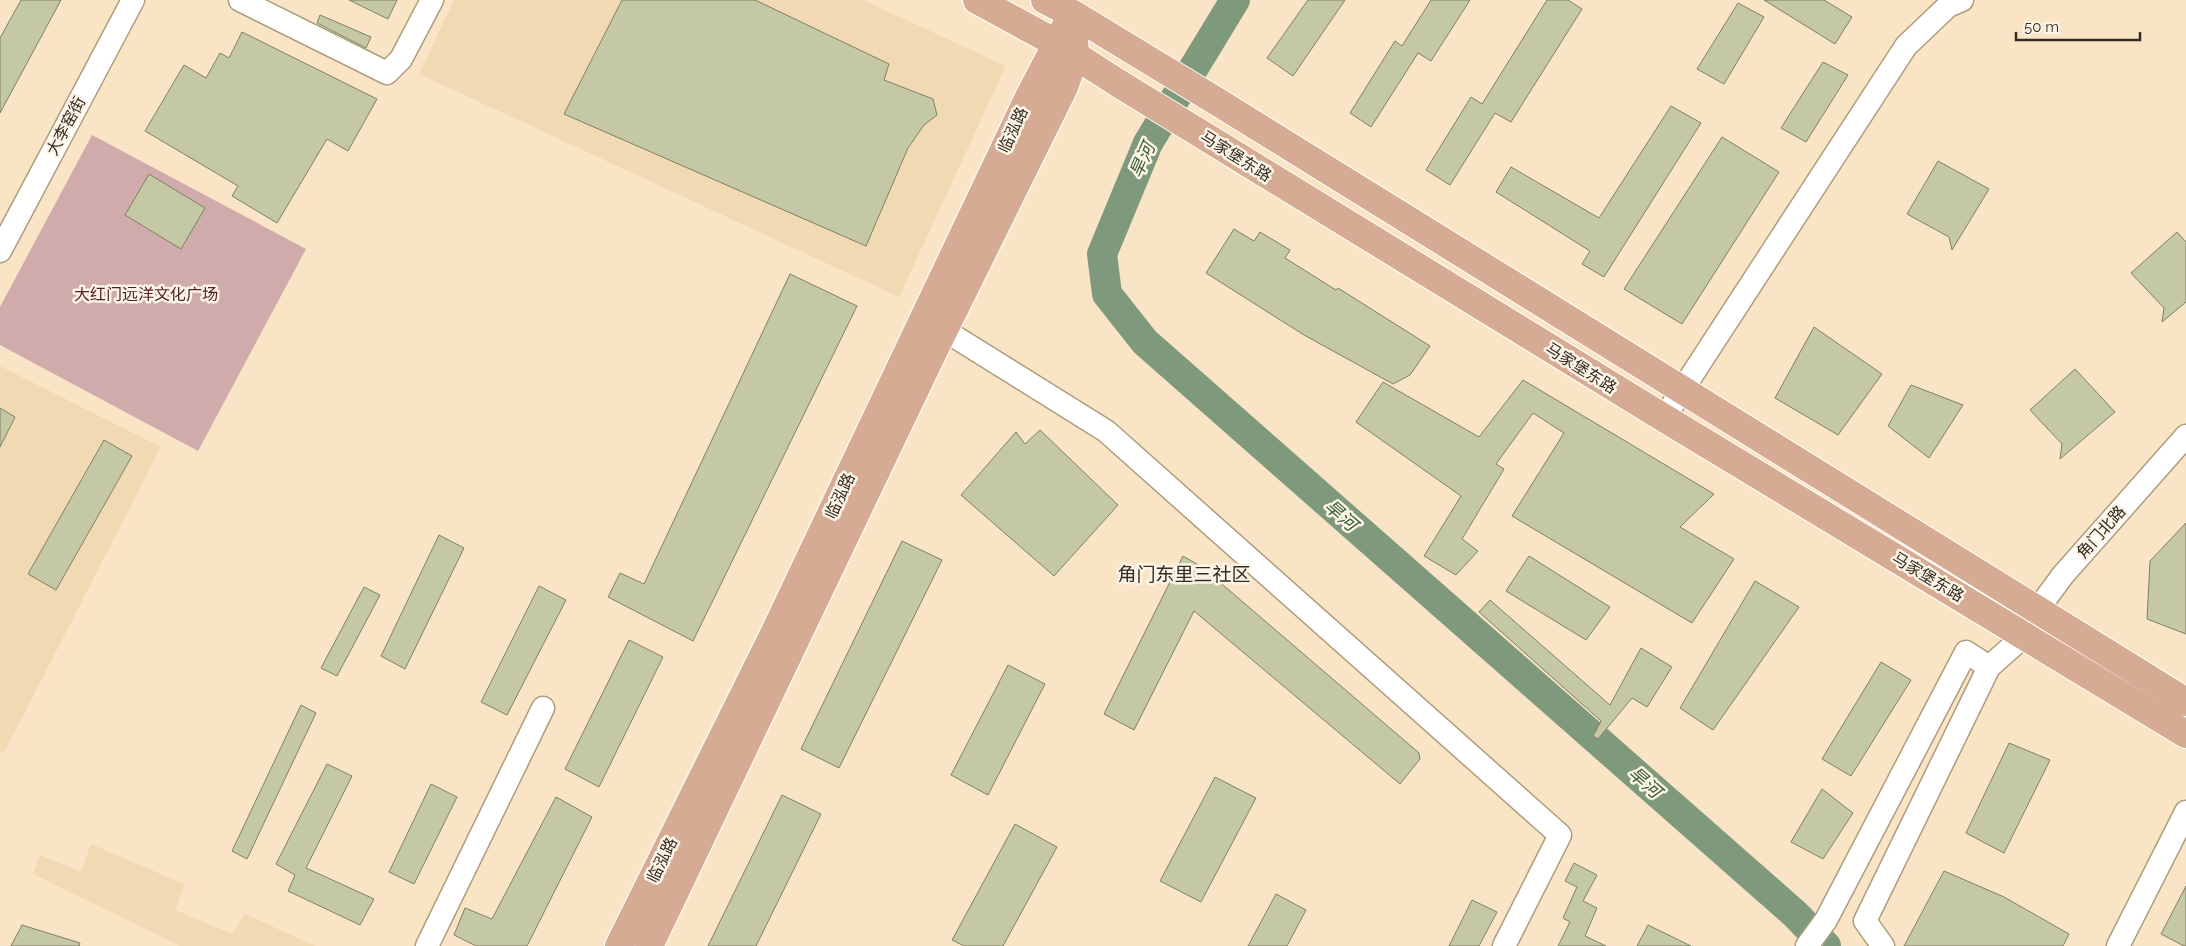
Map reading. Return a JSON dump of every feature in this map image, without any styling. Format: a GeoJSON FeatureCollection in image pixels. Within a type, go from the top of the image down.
{"type":"FeatureCollection","features":[{"type":"Feature","properties":{"kind":"main road","name":"马家堡东路"},"geometry":{"type":"LineString","coordinates":[[977,0],[1066,50],[1118,84],[1664,418],[2186,734]]}},
{"type":"Feature","properties":{"kind":"main road","name":"马家堡东路"},"geometry":{"type":"LineString","coordinates":[[1045,0],[1078,7],[1134,52],[2186,702]]}},
{"type":"Feature","properties":{"kind":"main road"},"geometry":{"type":"LineString","coordinates":[[1066,50],[1078,7]]}},
{"type":"Feature","properties":{"kind":"main road","name":"临泓路"},"geometry":{"type":"LineString","coordinates":[[649,946],[944,330],[1064,87],[1066,50]]}},
{"type":"Feature","properties":{"kind":"main road","name":"临泓路"},"geometry":{"type":"LineString","coordinates":[[619,946],[772,638],[1020,116],[1066,50]]}},
{"type":"Feature","properties":{"kind":"street","name":"大李窑街"},"geometry":{"type":"LineString","coordinates":[[0,226],[120,0]]}},
{"type":"Feature","properties":{"kind":"street","name":"大李窑街"},"geometry":{"type":"LineString","coordinates":[[0,251],[133,0]]}},
{"type":"Feature","properties":{"kind":"street"},"geometry":{"type":"LineString","coordinates":[[240,0],[387,73],[401,59],[432,0]]}},
{"type":"Feature","properties":{"kind":"street"},"geometry":{"type":"LineString","coordinates":[[1664,418],[1906,46],[1948,6],[1962,0]]}},
{"type":"Feature","properties":{"kind":"street"},"geometry":{"type":"LineString","coordinates":[[944,330],[1106,431],[1560,835],[1504,946]]}},
{"type":"Feature","properties":{"kind":"street","name":"角门北路"},"geometry":{"type":"LineString","coordinates":[[2024,636],[2038,609],[2062,575],[2186,436]]}},
{"type":"Feature","properties":{"kind":"street"},"geometry":{"type":"LineString","coordinates":[[1883,946],[1864,921],[1989,667],[2024,636]]}},
{"type":"Feature","properties":{"kind":"street"},"geometry":{"type":"LineString","coordinates":[[1807,946],[1826,920],[1966,652],[1989,667]]}},
{"type":"Feature","properties":{"kind":"street"},"geometry":{"type":"LineString","coordinates":[[427,946],[543,708]]}},
{"type":"Feature","properties":{"kind":"street"},"geometry":{"type":"LineString","coordinates":[[2118,946],[2186,812]]}},
{"type":"Feature","properties":{"kind":"shaded area"},"geometry":{"type":"Polygon","coordinates":[[[454,0],[863,0],[1006,66],[899,297],[419,74],[454,0]]]}},
{"type":"Feature","properties":{"kind":"shaded area"},"geometry":{"type":"Polygon","coordinates":[[[0,366],[161,447],[4,753],[0,751],[0,366]]]}},
{"type":"Feature","properties":{"kind":"shaded area"},"geometry":{"type":"Polygon","coordinates":[[[91,844],[184,884],[176,910],[232,934],[245,914],[315,946],[180,946],[33,874],[40,855],[81,872],[91,844]]]}},
{"type":"Feature","properties":{"kind":"green space","name":"大红门远洋文化广场"},"geometry":{"type":"Polygon","coordinates":[[[92,135],[306,249],[198,451],[0,345],[0,307],[92,135]]]}},
{"type":"Feature","properties":{"kind":"building"},"geometry":{"type":"Polygon","coordinates":[[[21,0],[61,0],[0,113],[0,38],[21,0]]]}},
{"type":"Feature","properties":{"kind":"building"},"geometry":{"type":"Polygon","coordinates":[[[349,0],[397,0],[388,19],[349,0]]]}},
{"type":"Feature","properties":{"kind":"building"},"geometry":{"type":"Polygon","coordinates":[[[622,0],[755,0],[889,64],[884,80],[933,99],[937,115],[924,125],[908,148],[866,246],[564,114],[622,0]]]}},
{"type":"Feature","properties":{"kind":"building"},"geometry":{"type":"Polygon","coordinates":[[[1308,0],[1345,0],[1293,76],[1267,58],[1308,0]]]}},
{"type":"Feature","properties":{"kind":"building"},"geometry":{"type":"Polygon","coordinates":[[[1431,0],[1470,0],[1431,61],[1418,53],[1371,127],[1350,113],[1395,41],[1402,46],[1431,0]]]}},
{"type":"Feature","properties":{"kind":"building"},"geometry":{"type":"Polygon","coordinates":[[[1547,0],[1568,0],[1582,9],[1511,122],[1495,113],[1450,185],[1426,170],[1471,97],[1482,104],[1547,0]]]}},
{"type":"Feature","properties":{"kind":"building"},"geometry":{"type":"Polygon","coordinates":[[[1764,0],[1824,0],[1852,17],[1835,44],[1764,0]]]}},
{"type":"Feature","properties":{"kind":"building"},"geometry":{"type":"Polygon","coordinates":[[[1738,3],[1764,17],[1724,84],[1697,69],[1738,3]]]}},
{"type":"Feature","properties":{"kind":"building"},"geometry":{"type":"Polygon","coordinates":[[[320,15],[371,37],[366,48],[317,23],[320,15]]]}},
{"type":"Feature","properties":{"kind":"building"},"geometry":{"type":"Polygon","coordinates":[[[242,32],[377,99],[348,151],[327,139],[277,223],[232,196],[238,186],[145,131],[184,65],[206,78],[220,53],[229,58],[242,32]]]}},
{"type":"Feature","properties":{"kind":"building"},"geometry":{"type":"Polygon","coordinates":[[[1823,62],[1848,75],[1806,142],[1781,128],[1823,62]]]}},
{"type":"Feature","properties":{"kind":"building"},"geometry":{"type":"Polygon","coordinates":[[[1671,106],[1701,123],[1604,277],[1582,264],[1590,251],[1496,192],[1511,167],[1599,218],[1671,106]]]}},
{"type":"Feature","properties":{"kind":"building"},"geometry":{"type":"Polygon","coordinates":[[[1722,137],[1779,172],[1682,324],[1624,289],[1722,137]]]}},
{"type":"Feature","properties":{"kind":"building"},"geometry":{"type":"Polygon","coordinates":[[[1938,161],[1989,189],[1952,250],[1949,237],[1907,214],[1938,161]]]}},
{"type":"Feature","properties":{"kind":"building"},"geometry":{"type":"Polygon","coordinates":[[[149,174],[205,208],[181,249],[125,215],[149,174]]]}},
{"type":"Feature","properties":{"kind":"building"},"geometry":{"type":"Polygon","coordinates":[[[1234,229],[1254,241],[1260,232],[1290,250],[1285,258],[1336,290],[1338,288],[1430,346],[1410,375],[1393,384],[1304,335],[1206,273],[1234,229]]]}},
{"type":"Feature","properties":{"kind":"building"},"geometry":{"type":"Polygon","coordinates":[[[2177,232],[2186,242],[2186,302],[2162,322],[2164,308],[2131,273],[2177,232]]]}},
{"type":"Feature","properties":{"kind":"building"},"geometry":{"type":"Polygon","coordinates":[[[790,274],[857,306],[693,641],[608,597],[620,573],[644,584],[790,274]]]}},
{"type":"Feature","properties":{"kind":"building"},"geometry":{"type":"Polygon","coordinates":[[[1814,327],[1882,374],[1838,435],[1775,398],[1814,327]]]}},
{"type":"Feature","properties":{"kind":"building"},"geometry":{"type":"Polygon","coordinates":[[[2075,369],[2115,412],[2060,459],[2062,444],[2030,410],[2075,369]]]}},
{"type":"Feature","properties":{"kind":"building"},"geometry":{"type":"Polygon","coordinates":[[[1523,380],[1714,494],[1680,527],[1734,559],[1692,623],[1512,516],[1564,433],[1533,413],[1496,464],[1504,469],[1462,539],[1478,551],[1456,575],[1424,556],[1461,496],[1356,422],[1383,382],[1479,437],[1523,380]]]}},
{"type":"Feature","properties":{"kind":"building"},"geometry":{"type":"Polygon","coordinates":[[[1911,385],[1963,405],[1929,458],[1888,426],[1911,385]]]}},
{"type":"Feature","properties":{"kind":"building"},"geometry":{"type":"Polygon","coordinates":[[[0,408],[15,417],[0,447],[0,408]]]}},
{"type":"Feature","properties":{"kind":"building"},"geometry":{"type":"Polygon","coordinates":[[[1040,430],[1118,505],[1054,576],[961,495],[1016,432],[1025,444],[1040,430]]]}},
{"type":"Feature","properties":{"kind":"building"},"geometry":{"type":"Polygon","coordinates":[[[104,440],[132,456],[56,590],[28,574],[104,440]]]}},
{"type":"Feature","properties":{"kind":"building"},"geometry":{"type":"Polygon","coordinates":[[[2186,523],[2186,634],[2147,619],[2150,561],[2186,523]]]}},
{"type":"Feature","properties":{"kind":"building"},"geometry":{"type":"Polygon","coordinates":[[[439,535],[464,548],[405,669],[381,656],[439,535]]]}},
{"type":"Feature","properties":{"kind":"building"},"geometry":{"type":"Polygon","coordinates":[[[902,541],[942,560],[839,768],[801,749],[902,541]]]}},
{"type":"Feature","properties":{"kind":"building"},"geometry":{"type":"Polygon","coordinates":[[[1183,556],[1202,567],[1419,753],[1420,759],[1400,784],[1194,611],[1134,730],[1104,714],[1183,556]]]}},
{"type":"Feature","properties":{"kind":"building"},"geometry":{"type":"Polygon","coordinates":[[[1529,556],[1610,607],[1586,640],[1506,591],[1529,556]]]}},
{"type":"Feature","properties":{"kind":"building"},"geometry":{"type":"Polygon","coordinates":[[[1755,581],[1799,607],[1713,730],[1680,708],[1755,581]]]}},
{"type":"Feature","properties":{"kind":"building"},"geometry":{"type":"Polygon","coordinates":[[[539,586],[566,600],[507,715],[481,702],[539,586]]]}},
{"type":"Feature","properties":{"kind":"building"},"geometry":{"type":"Polygon","coordinates":[[[364,587],[380,595],[337,676],[321,668],[364,587]]]}},
{"type":"Feature","properties":{"kind":"building"},"geometry":{"type":"Polygon","coordinates":[[[1490,600],[1610,705],[1641,648],[1672,667],[1647,707],[1632,698],[1598,739],[1593,736],[1601,721],[1479,612],[1490,600]]]}},
{"type":"Feature","properties":{"kind":"building"},"geometry":{"type":"Polygon","coordinates":[[[629,640],[663,657],[599,787],[565,769],[629,640]]]}},
{"type":"Feature","properties":{"kind":"building"},"geometry":{"type":"Polygon","coordinates":[[[1881,662],[1911,680],[1851,776],[1822,759],[1881,662]]]}},
{"type":"Feature","properties":{"kind":"building"},"geometry":{"type":"Polygon","coordinates":[[[1008,665],[1045,684],[988,795],[951,775],[1008,665]]]}},
{"type":"Feature","properties":{"kind":"building"},"geometry":{"type":"Polygon","coordinates":[[[301,705],[316,713],[247,859],[232,851],[301,705]]]}},
{"type":"Feature","properties":{"kind":"building"},"geometry":{"type":"Polygon","coordinates":[[[2009,743],[2050,760],[2004,853],[1966,833],[2009,743]]]}},
{"type":"Feature","properties":{"kind":"building"},"geometry":{"type":"Polygon","coordinates":[[[327,764],[352,776],[306,868],[374,899],[360,925],[288,891],[295,875],[276,864],[327,764]]]}},
{"type":"Feature","properties":{"kind":"building"},"geometry":{"type":"Polygon","coordinates":[[[1215,777],[1256,798],[1201,902],[1160,881],[1215,777]]]}},
{"type":"Feature","properties":{"kind":"building"},"geometry":{"type":"Polygon","coordinates":[[[431,784],[457,797],[414,884],[389,872],[431,784]]]}},
{"type":"Feature","properties":{"kind":"building"},"geometry":{"type":"Polygon","coordinates":[[[1822,789],[1853,813],[1823,859],[1791,842],[1822,789]]]}},
{"type":"Feature","properties":{"kind":"building"},"geometry":{"type":"Polygon","coordinates":[[[782,795],[821,814],[756,946],[708,946],[782,795]]]}},
{"type":"Feature","properties":{"kind":"building"},"geometry":{"type":"Polygon","coordinates":[[[556,797],[592,817],[527,946],[476,946],[454,935],[465,908],[492,919],[556,797]]]}},
{"type":"Feature","properties":{"kind":"building"},"geometry":{"type":"Polygon","coordinates":[[[1015,824],[1057,847],[1003,946],[964,946],[952,940],[1015,824]]]}},
{"type":"Feature","properties":{"kind":"building"},"geometry":{"type":"Polygon","coordinates":[[[1574,863],[1597,875],[1583,901],[1597,908],[1585,936],[1606,946],[1558,946],[1570,922],[1563,918],[1577,887],[1565,881],[1574,863]]]}},
{"type":"Feature","properties":{"kind":"building"},"geometry":{"type":"Polygon","coordinates":[[[1944,871],[2004,897],[2069,934],[2063,946],[1904,946],[1944,871]]]}},
{"type":"Feature","properties":{"kind":"building"},"geometry":{"type":"Polygon","coordinates":[[[2186,886],[2186,946],[2184,946],[2161,934],[2186,886]]]}},
{"type":"Feature","properties":{"kind":"building"},"geometry":{"type":"Polygon","coordinates":[[[1276,894],[1306,910],[1287,946],[1248,946],[1276,894]]]}},
{"type":"Feature","properties":{"kind":"building"},"geometry":{"type":"Polygon","coordinates":[[[1472,900],[1497,912],[1479,946],[1449,946],[1472,900]]]}},
{"type":"Feature","properties":{"kind":"building"},"geometry":{"type":"Polygon","coordinates":[[[22,925],[80,943],[79,946],[11,946],[22,925]]]}},
{"type":"Feature","properties":{"kind":"building"},"geometry":{"type":"Polygon","coordinates":[[[1648,925],[1691,946],[1637,946],[1648,925]]]}},
{"type":"Feature","properties":{"kind":"waterway","name":"旱河"},"geometry":{"type":"LineString","coordinates":[[1235,0],[1148,143],[1102,254],[1107,294],[1145,342],[1795,914],[1826,946]]}},
{"type":"Feature","properties":{"kind":"district","name":"角门东里三社区"},"geometry":{"type":"Point","coordinates":[1184,574]}}]}
